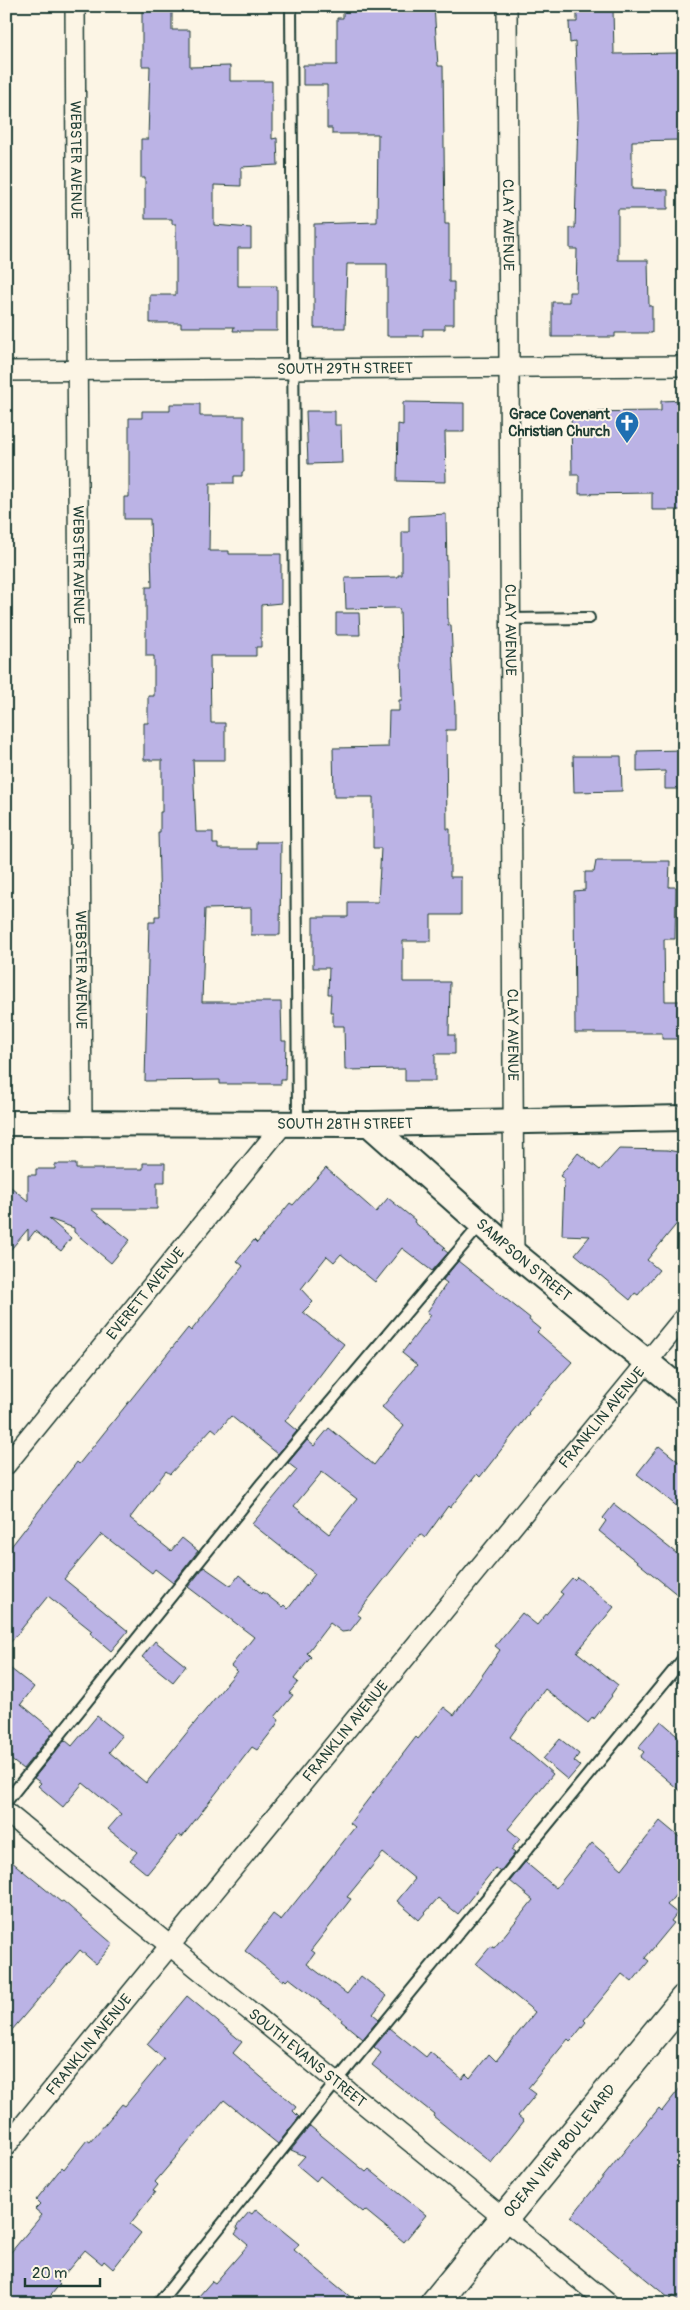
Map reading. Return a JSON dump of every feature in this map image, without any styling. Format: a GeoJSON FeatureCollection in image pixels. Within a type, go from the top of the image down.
{"type":"FeatureCollection","features":[{"type":"Feature","properties":{"kind":"main road","name":"OCEAN VIEW BOULEVARD"},"geometry":{"type":"LineString","coordinates":[[434,2304],[684,1999]]}},
{"type":"Feature","properties":{"kind":"street","name":"WEBSTER AVENUE"},"geometry":{"type":"LineString","coordinates":[[75,6],[82,1122]]}},
{"type":"Feature","properties":{"kind":"street","name":"CLAY AVENUE"},"geometry":{"type":"LineString","coordinates":[[507,6],[514,1253]]}},
{"type":"Feature","properties":{"kind":"street","name":"SOUTH 29TH STREET"},"geometry":{"type":"LineString","coordinates":[[6,372],[684,366]]}},
{"type":"Feature","properties":{"kind":"street","name":"SOUTH 28TH STREET"},"geometry":{"type":"LineString","coordinates":[[7,1124],[82,1122],[369,1124],[684,1118]]}},
{"type":"Feature","properties":{"kind":"street","name":"EVERETT AVENUE"},"geometry":{"type":"LineString","coordinates":[[6,1464],[292,1122]]}},
{"type":"Feature","properties":{"kind":"street","name":"SAMPSON STREET"},"geometry":{"type":"LineString","coordinates":[[369,1124],[514,1253],[684,1392]]}},
{"type":"Feature","properties":{"kind":"street","name":"FRANKLIN AVENUE"},"geometry":{"type":"LineString","coordinates":[[6,2146],[684,1317]]}},
{"type":"Feature","properties":{"kind":"street","name":"SOUTH EVANS STREET"},"geometry":{"type":"LineString","coordinates":[[6,1812],[171,1944],[609,2304]]}},
{"type":"Feature","properties":{"kind":"lane"},"geometry":{"type":"LineString","coordinates":[[291,6],[294,369],[292,1122]]}},
{"type":"Feature","properties":{"kind":"lane"},"geometry":{"type":"LineString","coordinates":[[510,619],[590,618]]}},
{"type":"Feature","properties":{"kind":"lane"},"geometry":{"type":"LineString","coordinates":[[6,1802],[262,1483],[481,1224]]}},
{"type":"Feature","properties":{"kind":"lane"},"geometry":{"type":"LineString","coordinates":[[158,2304],[337,2081],[684,1658]]}},
{"type":"Feature","properties":{"kind":"building"},"geometry":{"type":"Polygon","coordinates":[[[142,6],[172,6],[172,30],[190,30],[190,67],[230,66],[230,81],[272,81],[272,139],[277,138],[278,165],[241,167],[241,186],[214,185],[214,225],[251,228],[251,248],[238,248],[238,286],[277,286],[277,331],[233,331],[234,327],[181,327],[181,323],[150,323],[150,295],[176,295],[176,224],[172,224],[172,219],[145,219],[145,178],[141,178],[141,139],[148,139],[150,66],[142,66],[142,6]]]}},
{"type":"Feature","properties":{"kind":"building"},"geometry":{"type":"Polygon","coordinates":[[[390,6],[434,6],[438,66],[443,66],[445,224],[449,224],[449,282],[454,282],[454,324],[445,324],[445,329],[423,329],[423,336],[387,336],[387,264],[347,264],[345,328],[314,328],[314,224],[377,222],[378,134],[332,134],[332,128],[327,128],[327,85],[303,85],[303,65],[337,65],[337,18],[343,18],[343,11],[390,11],[390,6]]]}},
{"type":"Feature","properties":{"kind":"building"},"geometry":{"type":"Polygon","coordinates":[[[613,9],[614,54],[678,53],[680,140],[632,141],[632,189],[668,190],[668,209],[618,209],[618,260],[648,260],[649,306],[652,306],[652,333],[615,333],[615,337],[552,337],[552,302],[569,302],[569,292],[576,292],[577,249],[570,249],[570,228],[575,228],[578,117],[575,42],[570,43],[569,22],[577,22],[577,10],[613,9]]]}},
{"type":"Feature","properties":{"kind":"building","name":"Grace Covenant Christian Church"},"geometry":{"type":"Polygon","coordinates":[[[684,400],[684,510],[652,510],[652,493],[579,494],[579,475],[572,475],[571,412],[661,411],[661,401],[684,400]]]}},
{"type":"Feature","properties":{"kind":"building"},"geometry":{"type":"Polygon","coordinates":[[[403,402],[464,403],[464,432],[445,432],[446,482],[397,481],[398,424],[403,425],[403,402]]]}},
{"type":"Feature","properties":{"kind":"building"},"geometry":{"type":"Polygon","coordinates":[[[170,404],[200,404],[200,416],[244,416],[244,472],[242,472],[242,476],[234,476],[234,483],[210,483],[209,551],[229,551],[229,554],[281,554],[281,603],[261,605],[261,647],[256,647],[256,656],[210,656],[211,723],[225,723],[225,760],[193,760],[196,832],[213,832],[213,844],[218,844],[218,849],[256,849],[256,842],[281,842],[280,935],[251,935],[251,908],[205,909],[202,1002],[281,1002],[282,1041],[286,1041],[285,1080],[281,1080],[281,1084],[220,1084],[220,1080],[145,1081],[149,922],[155,922],[155,916],[160,916],[158,832],[160,832],[160,812],[162,812],[162,760],[144,760],[144,723],[148,723],[148,696],[154,696],[154,656],[146,656],[146,587],[152,587],[150,519],[124,519],[124,497],[129,497],[129,418],[142,418],[142,411],[170,411],[170,404]]]}},
{"type":"Feature","properties":{"kind":"building"},"geometry":{"type":"Polygon","coordinates":[[[306,411],[335,411],[335,425],[341,425],[342,463],[308,464],[306,411]]]}},
{"type":"Feature","properties":{"kind":"building"},"geometry":{"type":"Polygon","coordinates":[[[446,514],[448,625],[451,625],[455,709],[455,730],[446,730],[447,829],[450,829],[450,877],[461,877],[461,915],[431,915],[431,941],[403,941],[403,982],[450,982],[449,1035],[455,1035],[455,1054],[435,1054],[435,1081],[405,1081],[405,1069],[345,1070],[344,1026],[333,1026],[333,1012],[330,1012],[331,994],[328,994],[329,968],[313,968],[313,917],[348,917],[348,902],[378,902],[381,848],[373,848],[373,797],[334,797],[333,748],[388,747],[389,711],[399,711],[399,700],[402,700],[400,611],[398,608],[346,609],[345,578],[398,577],[398,575],[402,575],[402,532],[409,532],[409,516],[446,514]]]}},
{"type":"Feature","properties":{"kind":"building"},"geometry":{"type":"Polygon","coordinates":[[[336,613],[359,613],[360,635],[336,635],[336,613]]]}},
{"type":"Feature","properties":{"kind":"building"},"geometry":{"type":"Polygon","coordinates":[[[684,750],[684,789],[665,789],[665,771],[637,772],[637,751],[684,750]]]}},
{"type":"Feature","properties":{"kind":"building"},"geometry":{"type":"Polygon","coordinates":[[[573,756],[621,756],[622,791],[574,792],[573,756]]]}},
{"type":"Feature","properties":{"kind":"building"},"geometry":{"type":"Polygon","coordinates":[[[596,861],[670,861],[669,887],[676,887],[675,939],[664,939],[665,1001],[684,1001],[684,1039],[662,1039],[662,1033],[575,1033],[574,891],[585,890],[585,872],[594,872],[596,861]]]}},
{"type":"Feature","properties":{"kind":"building"},"geometry":{"type":"Polygon","coordinates":[[[619,1149],[667,1150],[678,1152],[684,1157],[684,1215],[647,1260],[659,1270],[638,1295],[635,1293],[630,1300],[575,1254],[590,1236],[562,1235],[564,1179],[560,1176],[578,1153],[600,1170],[619,1149]]]}},
{"type":"Feature","properties":{"kind":"building"},"geometry":{"type":"Polygon","coordinates":[[[143,1163],[165,1163],[165,1182],[157,1182],[157,1209],[91,1209],[130,1240],[111,1263],[74,1232],[74,1228],[49,1219],[71,1238],[61,1251],[35,1231],[28,1240],[28,1229],[6,1255],[6,1183],[28,1201],[28,1175],[36,1175],[36,1169],[55,1169],[55,1164],[76,1164],[76,1169],[143,1169],[143,1163]]]}},
{"type":"Feature","properties":{"kind":"building"},"geometry":{"type":"Polygon","coordinates":[[[326,1168],[376,1212],[388,1198],[445,1247],[443,1249],[448,1253],[432,1271],[402,1248],[375,1282],[341,1254],[334,1262],[327,1256],[301,1289],[313,1302],[303,1312],[344,1344],[285,1421],[297,1431],[278,1454],[231,1416],[217,1432],[212,1428],[170,1474],[166,1471],[130,1518],[171,1551],[182,1538],[198,1551],[173,1583],[155,1569],[152,1573],[102,1534],[64,1579],[128,1631],[111,1651],[90,1633],[92,1631],[48,1596],[6,1648],[6,1553],[77,1462],[79,1464],[188,1328],[191,1331],[243,1266],[237,1261],[254,1240],[257,1243],[290,1203],[293,1205],[326,1168]]]}},
{"type":"Feature","properties":{"kind":"building"},"geometry":{"type":"Polygon","coordinates":[[[458,1261],[530,1318],[529,1320],[540,1329],[537,1332],[572,1362],[528,1413],[480,1477],[477,1474],[450,1508],[448,1506],[425,1538],[420,1534],[357,1614],[361,1617],[350,1631],[342,1632],[330,1623],[307,1653],[311,1657],[294,1679],[298,1682],[289,1693],[293,1695],[275,1717],[279,1720],[275,1727],[257,1750],[252,1747],[182,1837],[179,1835],[147,1874],[130,1860],[137,1852],[108,1829],[121,1814],[83,1783],[63,1807],[38,1786],[41,1783],[34,1778],[65,1740],[72,1746],[97,1716],[122,1736],[109,1752],[146,1783],[237,1671],[231,1666],[254,1637],[188,1587],[204,1567],[231,1586],[239,1575],[262,1594],[263,1592],[282,1607],[284,1605],[288,1609],[315,1574],[252,1524],[297,1470],[288,1463],[307,1440],[314,1446],[329,1428],[374,1465],[404,1426],[382,1407],[417,1365],[402,1353],[431,1315],[427,1312],[447,1283],[443,1280],[458,1261]],[[322,1472],[294,1506],[329,1534],[357,1499],[322,1472]]]}},
{"type":"Feature","properties":{"kind":"building"},"geometry":{"type":"Polygon","coordinates":[[[659,1446],[684,1466],[684,1512],[637,1474],[659,1446]]]}},
{"type":"Feature","properties":{"kind":"building"},"geometry":{"type":"Polygon","coordinates":[[[614,1504],[681,1557],[684,1554],[684,1600],[599,1531],[606,1521],[603,1518],[614,1504]]]}},
{"type":"Feature","properties":{"kind":"building"},"geometry":{"type":"Polygon","coordinates":[[[577,1577],[614,1607],[577,1652],[618,1685],[594,1719],[593,1717],[588,1723],[545,1689],[510,1737],[553,1774],[508,1829],[520,1839],[511,1850],[515,1853],[500,1872],[495,1868],[458,1914],[438,1898],[419,1920],[397,1901],[415,1879],[383,1853],[347,1897],[351,1899],[311,1950],[315,1953],[307,1964],[347,1994],[361,1976],[387,1996],[373,2014],[379,2019],[363,2039],[341,2021],[342,2019],[289,1978],[283,1981],[245,1951],[273,1914],[281,1920],[355,1827],[350,1823],[416,1737],[418,1739],[444,1707],[454,1715],[500,1650],[495,1646],[522,1613],[537,1625],[563,1594],[560,1592],[572,1578],[574,1580],[577,1577]]]}},
{"type":"Feature","properties":{"kind":"building"},"geometry":{"type":"Polygon","coordinates":[[[155,1641],[186,1666],[173,1682],[142,1657],[155,1641]]]}},
{"type":"Feature","properties":{"kind":"building"},"geometry":{"type":"Polygon","coordinates":[[[6,1665],[34,1687],[21,1704],[54,1731],[23,1769],[6,1756],[6,1665]]]}},
{"type":"Feature","properties":{"kind":"building"},"geometry":{"type":"Polygon","coordinates":[[[661,1721],[684,1741],[684,1794],[640,1757],[644,1752],[639,1748],[641,1744],[661,1721]]]}},
{"type":"Feature","properties":{"kind":"building"},"geometry":{"type":"Polygon","coordinates":[[[560,1739],[579,1754],[574,1761],[580,1766],[568,1780],[543,1759],[560,1739]]]}},
{"type":"Feature","properties":{"kind":"building"},"geometry":{"type":"Polygon","coordinates":[[[660,1821],[684,1841],[684,1885],[667,1905],[677,1913],[671,1921],[674,1923],[645,1958],[649,1961],[632,1982],[622,1974],[584,2020],[586,2022],[574,2037],[570,2041],[568,2039],[528,2088],[536,2094],[518,2116],[524,2121],[491,2163],[433,2116],[434,2114],[372,2065],[381,2053],[374,2047],[390,2028],[426,2057],[430,2052],[462,2079],[466,2074],[470,2078],[489,2054],[496,2061],[535,2012],[476,1964],[491,1946],[494,1948],[533,1900],[510,1881],[525,1862],[556,1888],[592,1843],[622,1869],[660,1821]]]}},
{"type":"Feature","properties":{"kind":"building"},"geometry":{"type":"Polygon","coordinates":[[[6,1857],[61,1902],[63,1901],[113,1944],[96,1964],[80,1950],[6,2037],[6,1857]]]}},
{"type":"Feature","properties":{"kind":"building"},"geometry":{"type":"Polygon","coordinates":[[[187,1996],[242,2042],[233,2053],[296,2107],[293,2111],[299,2117],[278,2144],[224,2100],[155,2182],[158,2185],[153,2191],[155,2192],[130,2224],[141,2233],[113,2269],[104,2261],[102,2264],[85,2250],[58,2282],[60,2284],[44,2304],[15,2304],[6,2296],[6,2258],[42,2215],[35,2209],[40,2204],[36,2200],[62,2167],[64,2169],[87,2140],[90,2142],[122,2104],[125,2106],[164,2059],[147,2044],[187,1996]]]}},
{"type":"Feature","properties":{"kind":"building"},"geometry":{"type":"Polygon","coordinates":[[[684,2083],[683,2304],[673,2296],[670,2299],[571,2217],[659,2108],[662,2111],[684,2083]]]}},
{"type":"Feature","properties":{"kind":"building"},"geometry":{"type":"Polygon","coordinates":[[[310,2126],[366,2172],[369,2169],[426,2215],[404,2242],[365,2210],[363,2212],[320,2176],[316,2181],[297,2165],[305,2156],[291,2150],[310,2126]]]}},
{"type":"Feature","properties":{"kind":"building"},"geometry":{"type":"Polygon","coordinates":[[[256,2209],[299,2244],[294,2250],[359,2304],[192,2304],[212,2281],[215,2283],[248,2245],[235,2234],[238,2230],[236,2227],[249,2212],[252,2214],[256,2209]]]}},
{"type":"Feature","properties":{"kind":"place","name":"Grace Covenant Christian Church"},"geometry":{"type":"Point","coordinates":[627,444]}}]}
